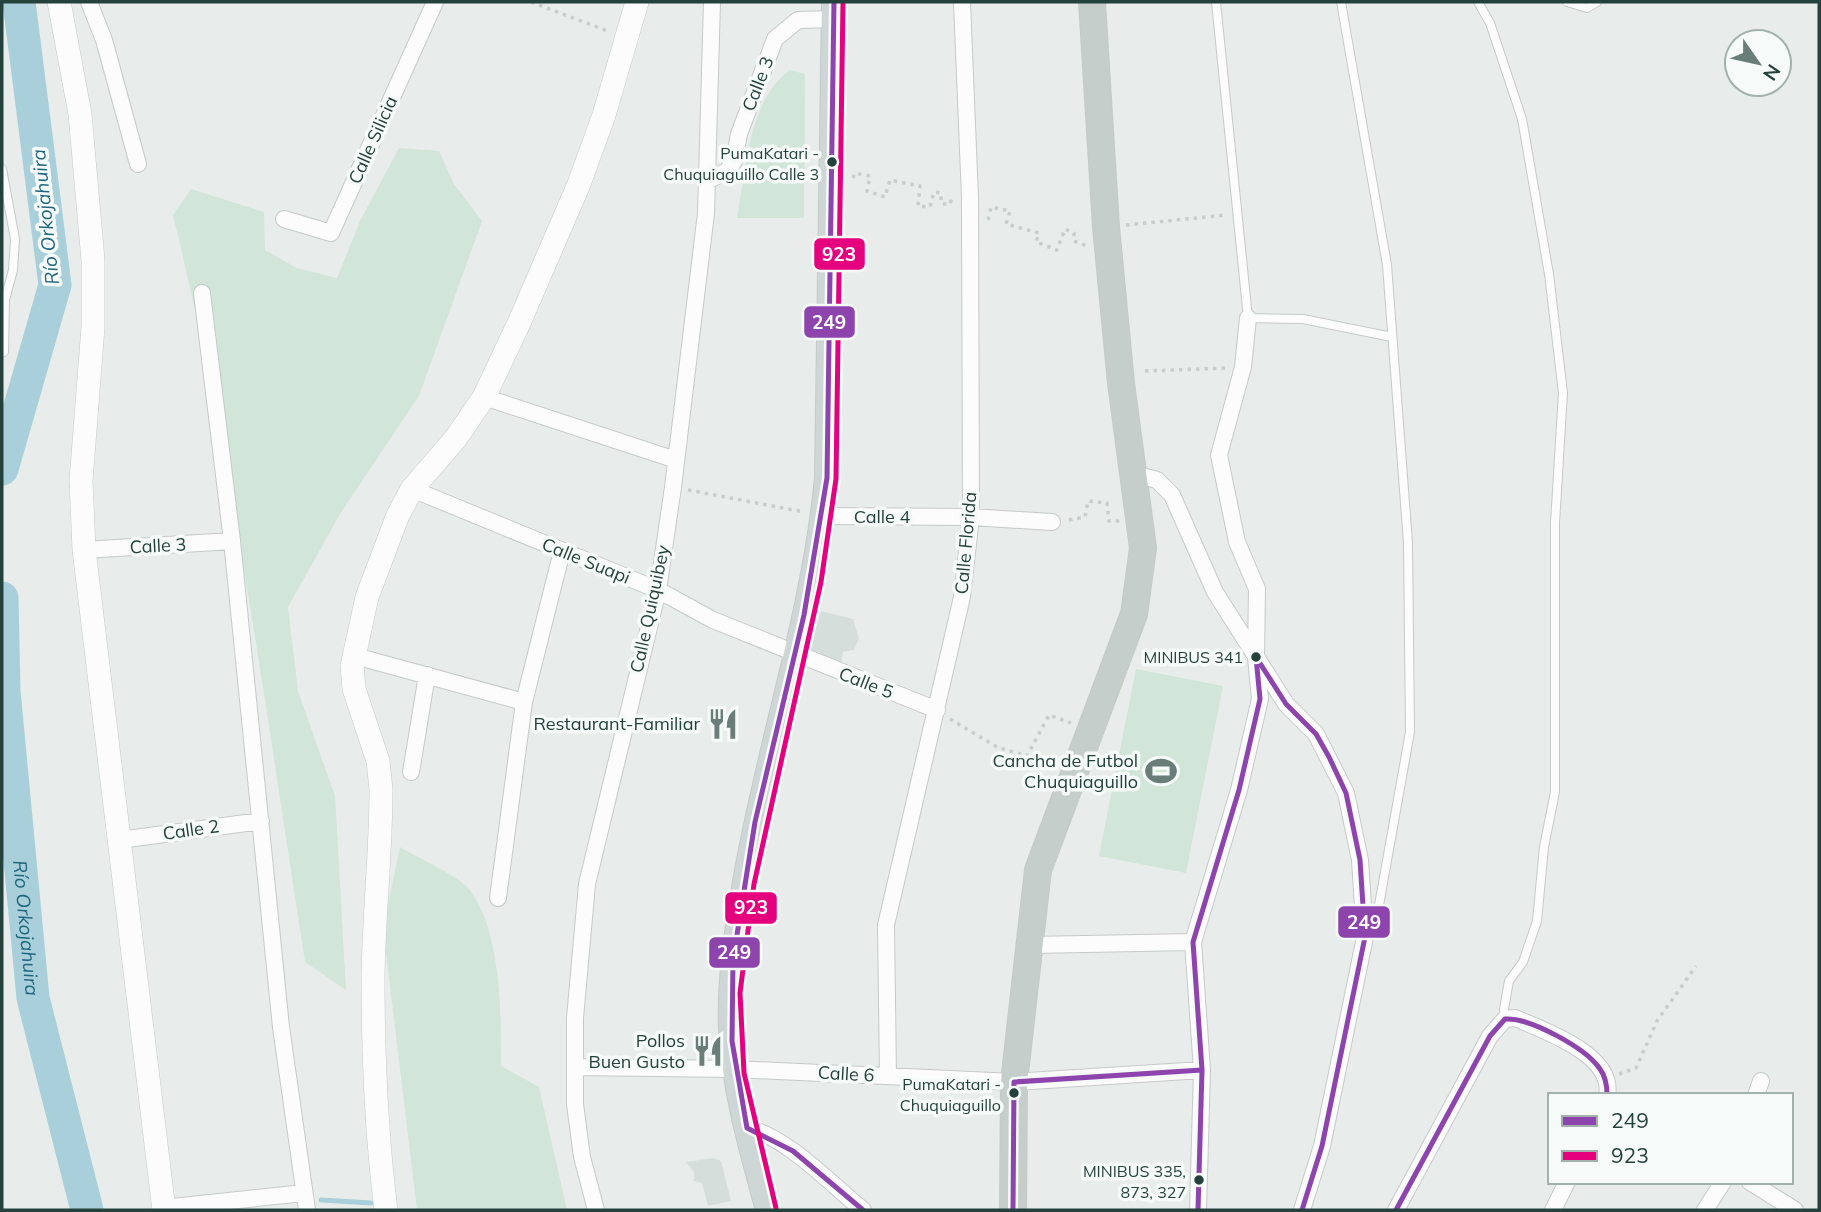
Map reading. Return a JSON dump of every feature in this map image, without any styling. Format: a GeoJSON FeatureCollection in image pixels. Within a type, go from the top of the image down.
{"type":"FeatureCollection","features":[{"type":"Feature","properties":{"kind":"highway"},"geometry":{"type":"LineString","coordinates":[[1013,1210],[1014,1082],[1038,870],[1134,614],[1143,548],[1121,383],[1106,227],[1093,2]]}},
{"type":"Feature","properties":{"kind":"main road"},"geometry":{"type":"LineString","coordinates":[[59,2],[80,114],[93,260],[93,327],[81,481],[84,550],[163,1209]]}},
{"type":"Feature","properties":{"kind":"main road"},"geometry":{"type":"LineString","coordinates":[[386,1210],[379,1154],[374,1015],[381,789],[378,761],[354,689],[355,656],[367,597],[397,515],[412,489],[456,438],[484,397],[579,184],[629,39],[637,2]]}},
{"type":"Feature","properties":{"kind":"main road"},"geometry":{"type":"LineString","coordinates":[[768,1210],[734,1069],[731,1027],[737,929],[753,831],[796,654],[823,516],[827,465],[834,11]]}},
{"type":"Feature","properties":{"kind":"street"},"geometry":{"type":"LineString","coordinates":[[89,2],[104,40],[138,164]]}},
{"type":"Feature","properties":{"kind":"street","name":"Calle Silicia"},"geometry":{"type":"LineString","coordinates":[[284,219],[331,233],[435,2]]}},
{"type":"Feature","properties":{"kind":"street","name":"Calle Quiquibey"},"geometry":{"type":"LineString","coordinates":[[596,1210],[582,1157],[575,1104],[575,1018],[587,884],[658,590],[673,487],[707,181],[705,154],[712,2]]}},
{"type":"Feature","properties":{"kind":"street","name":"Calle Florida"},"geometry":{"type":"LineString","coordinates":[[888,1076],[886,925],[962,597],[971,517],[970,198],[962,2]]}},
{"type":"Feature","properties":{"kind":"street","name":"Calle 3"},"geometry":{"type":"LineString","coordinates":[[707,181],[727,171],[734,161],[739,134],[775,40],[798,20],[834,11]]}},
{"type":"Feature","properties":{"kind":"street"},"geometry":{"type":"LineString","coordinates":[[202,292],[232,541],[281,1027],[307,1210]]}},
{"type":"Feature","properties":{"kind":"street"},"geometry":{"type":"LineString","coordinates":[[1198,1210],[1202,1070],[1193,942],[1239,790],[1260,699],[1256,657],[1257,589],[1237,542],[1219,456],[1243,367],[1248,318]]}},
{"type":"Feature","properties":{"kind":"street"},"geometry":{"type":"LineString","coordinates":[[484,397],[676,460]]}},
{"type":"Feature","properties":{"kind":"street"},"geometry":{"type":"LineString","coordinates":[[1135,474],[1157,480],[1172,495],[1215,592],[1286,704],[1315,734],[1346,793],[1360,860],[1365,937],[1322,1146],[1303,1210]]}},
{"type":"Feature","properties":{"kind":"street","name":"Calle Suapi"},"geometry":{"type":"LineString","coordinates":[[412,489],[658,590],[713,620],[796,654]]}},
{"type":"Feature","properties":{"kind":"street","name":"Calle 4"},"geometry":{"type":"LineString","coordinates":[[823,516],[971,517],[1052,522]]}},
{"type":"Feature","properties":{"kind":"street","name":"Calle 3"},"geometry":{"type":"LineString","coordinates":[[84,550],[232,541]]}},
{"type":"Feature","properties":{"kind":"street"},"geometry":{"type":"LineString","coordinates":[[498,898],[524,702],[562,551]]}},
{"type":"Feature","properties":{"kind":"street","name":"Calle 5"},"geometry":{"type":"LineString","coordinates":[[796,654],[937,710]]}},
{"type":"Feature","properties":{"kind":"street"},"geometry":{"type":"LineString","coordinates":[[355,656],[524,702]]}},
{"type":"Feature","properties":{"kind":"street"},"geometry":{"type":"LineString","coordinates":[[411,772],[427,675]]}},
{"type":"Feature","properties":{"kind":"street","name":"Calle 2"},"geometry":{"type":"LineString","coordinates":[[120,840],[261,821]]}},
{"type":"Feature","properties":{"kind":"street"},"geometry":{"type":"LineString","coordinates":[[1031,945],[1193,942]]}},
{"type":"Feature","properties":{"kind":"street"},"geometry":{"type":"LineString","coordinates":[[1396,1210],[1490,1036],[1505,1018],[1515,1018],[1572,1043],[1594,1061],[1607,1078],[1607,1093]]}},
{"type":"Feature","properties":{"kind":"street","name":"Calle 6"},"geometry":{"type":"LineString","coordinates":[[575,1067],[734,1069],[1014,1082],[1202,1070]]}},
{"type":"Feature","properties":{"kind":"street"},"geometry":{"type":"LineString","coordinates":[[747,1128],[762,1131],[786,1147],[863,1210]]}},
{"type":"Feature","properties":{"kind":"street"},"geometry":{"type":"LineString","coordinates":[[1553,1210],[1566,1184]]}},
{"type":"Feature","properties":{"kind":"street"},"geometry":{"type":"LineString","coordinates":[[1705,1210],[1722,1184]]}},
{"type":"Feature","properties":{"kind":"street"},"geometry":{"type":"LineString","coordinates":[[1753,1184],[1795,1210]]}},
{"type":"Feature","properties":{"kind":"street"},"geometry":{"type":"LineString","coordinates":[[163,1209],[304,1193]]}},
{"type":"Feature","properties":{"kind":"lane"},"geometry":{"type":"LineString","coordinates":[[1216,2],[1248,318],[1303,318],[1392,337]]}},
{"type":"Feature","properties":{"kind":"lane"},"geometry":{"type":"LineString","coordinates":[[1341,2],[1387,265],[1408,543],[1410,732],[1376,922],[1365,937]]}},
{"type":"Feature","properties":{"kind":"lane"},"geometry":{"type":"LineString","coordinates":[[1478,2],[1493,34],[1522,119],[1549,274],[1563,393],[1555,523],[1555,792],[1544,847],[1537,921],[1523,962],[1510,981],[1504,1009],[1505,1018]]}},
{"type":"Feature","properties":{"kind":"lane"},"geometry":{"type":"LineString","coordinates":[[1567,2],[1587,9],[1597,2]]}},
{"type":"Feature","properties":{"kind":"lane"},"geometry":{"type":"LineString","coordinates":[[2,169],[15,239],[13,270],[5,300],[4,352]]}},
{"type":"Feature","properties":{"kind":"path"},"geometry":{"type":"LineString","coordinates":[[531,2],[629,39]]}},
{"type":"Feature","properties":{"kind":"path"},"geometry":{"type":"LineString","coordinates":[[1106,227],[1237,214]]}},
{"type":"Feature","properties":{"kind":"path"},"geometry":{"type":"LineString","coordinates":[[1145,371],[1243,367]]}},
{"type":"Feature","properties":{"kind":"path"},"geometry":{"type":"LineString","coordinates":[[673,487],[823,516]]}},
{"type":"Feature","properties":{"kind":"path"},"geometry":{"type":"LineString","coordinates":[[1052,522],[1085,517],[1088,501],[1107,503],[1109,521],[1139,522]]}},
{"type":"Feature","properties":{"kind":"path"},"geometry":{"type":"LineString","coordinates":[[937,710],[996,747],[1027,756],[1049,715],[1092,731]]}},
{"type":"Feature","properties":{"kind":"path"},"geometry":{"type":"LineString","coordinates":[[1607,1078],[1636,1068],[1657,1021],[1696,966]]}},
{"type":"Feature","properties":{"kind":"shaded area"},"geometry":{"type":"Polygon","coordinates":[[[821,611],[853,619],[859,639],[854,650],[843,652],[841,664],[828,663],[819,652],[808,650],[821,611]]]}},
{"type":"Feature","properties":{"kind":"shaded area"},"geometry":{"type":"Polygon","coordinates":[[[713,1158],[721,1161],[731,1201],[708,1206],[702,1183],[694,1181],[694,1172],[686,1162],[713,1158]]]}},
{"type":"Feature","properties":{"kind":"green space"},"geometry":{"type":"Polygon","coordinates":[[[790,70],[805,74],[804,218],[737,218],[757,118],[776,83],[790,70]]]}},
{"type":"Feature","properties":{"kind":"green space"},"geometry":{"type":"Polygon","coordinates":[[[399,148],[439,151],[454,184],[482,221],[419,396],[340,514],[288,607],[298,691],[335,796],[346,990],[305,962],[231,494],[173,215],[191,189],[264,212],[265,250],[297,268],[337,278],[361,219],[399,148]]]}},
{"type":"Feature","properties":{"kind":"green space","name":"Cancha de Futbol Chuquiaguillo"},"geometry":{"type":"Polygon","coordinates":[[[1136,669],[1223,686],[1186,873],[1099,856],[1136,669]]]}},
{"type":"Feature","properties":{"kind":"green space"},"geometry":{"type":"Polygon","coordinates":[[[400,847],[447,872],[463,884],[480,907],[494,950],[500,999],[501,1066],[539,1087],[567,1210],[417,1210],[383,928],[400,847]]]}},
{"type":"Feature","properties":{"kind":"waterway","name":"Río Orkojahuira"},"geometry":{"type":"LineString","coordinates":[[2,469],[55,285],[19,2]]}},
{"type":"Feature","properties":{"kind":"waterway","name":"Río Orkojahuira"},"geometry":{"type":"LineString","coordinates":[[2,598],[4,691],[33,998],[87,1210]]}},
{"type":"Feature","properties":{"kind":"waterway"},"geometry":{"type":"LineString","coordinates":[[321,1200],[371,1203]]}},
{"type":"Feature","properties":{"kind":"transit line","name":"249"},"geometry":{"type":"LineString","coordinates":[[834,2],[827,478],[804,615],[755,822],[733,960],[732,1041],[747,1128],[793,1151],[863,1210]]}},
{"type":"Feature","properties":{"kind":"transit line","name":"923"},"geometry":{"type":"LineString","coordinates":[[776,1208],[744,1073],[740,993],[754,884],[821,582],[836,479],[843,2]]}},
{"type":"Feature","properties":{"kind":"transit line","name":"249"},"geometry":{"type":"LineString","coordinates":[[1256,657],[1286,704],[1316,734],[1329,757],[1346,793],[1360,860],[1365,937],[1322,1146],[1302,1210]]}},
{"type":"Feature","properties":{"kind":"transit line","name":"249"},"geometry":{"type":"LineString","coordinates":[[1198,1210],[1202,1070],[1193,942],[1239,790],[1260,699],[1256,657]]}},
{"type":"Feature","properties":{"kind":"transit line","name":"249"},"geometry":{"type":"LineString","coordinates":[[1396,1210],[1490,1036],[1505,1019],[1542,1028],[1583,1052],[1602,1072],[1607,1093]]}},
{"type":"Feature","properties":{"kind":"transit line","name":"249"},"geometry":{"type":"LineString","coordinates":[[1013,1210],[1014,1082],[1202,1070]]}},
{"type":"Feature","properties":{"kind":"place","name":"PumaKatari - Chuquiaguillo Calle 3"},"geometry":{"type":"Point","coordinates":[832,162]}},
{"type":"Feature","properties":{"kind":"place","name":"MINIBUS 341"},"geometry":{"type":"Point","coordinates":[1256,657]}},
{"type":"Feature","properties":{"kind":"place","name":"Restaurant-Familiar"},"geometry":{"type":"Point","coordinates":[723,724]}},
{"type":"Feature","properties":{"kind":"place","name":"Cancha de Futbol Chuquiaguillo"},"geometry":{"type":"Point","coordinates":[1161,771]}},
{"type":"Feature","properties":{"kind":"place","name":"Pollos Buen Gusto"},"geometry":{"type":"Point","coordinates":[708,1051]}},
{"type":"Feature","properties":{"kind":"place","name":"PumaKatari - Chuquiaguillo"},"geometry":{"type":"Point","coordinates":[1014,1093]}},
{"type":"Feature","properties":{"kind":"place","name":"MINIBUS 335, 873, 327"},"geometry":{"type":"Point","coordinates":[1199,1180]}}]}
